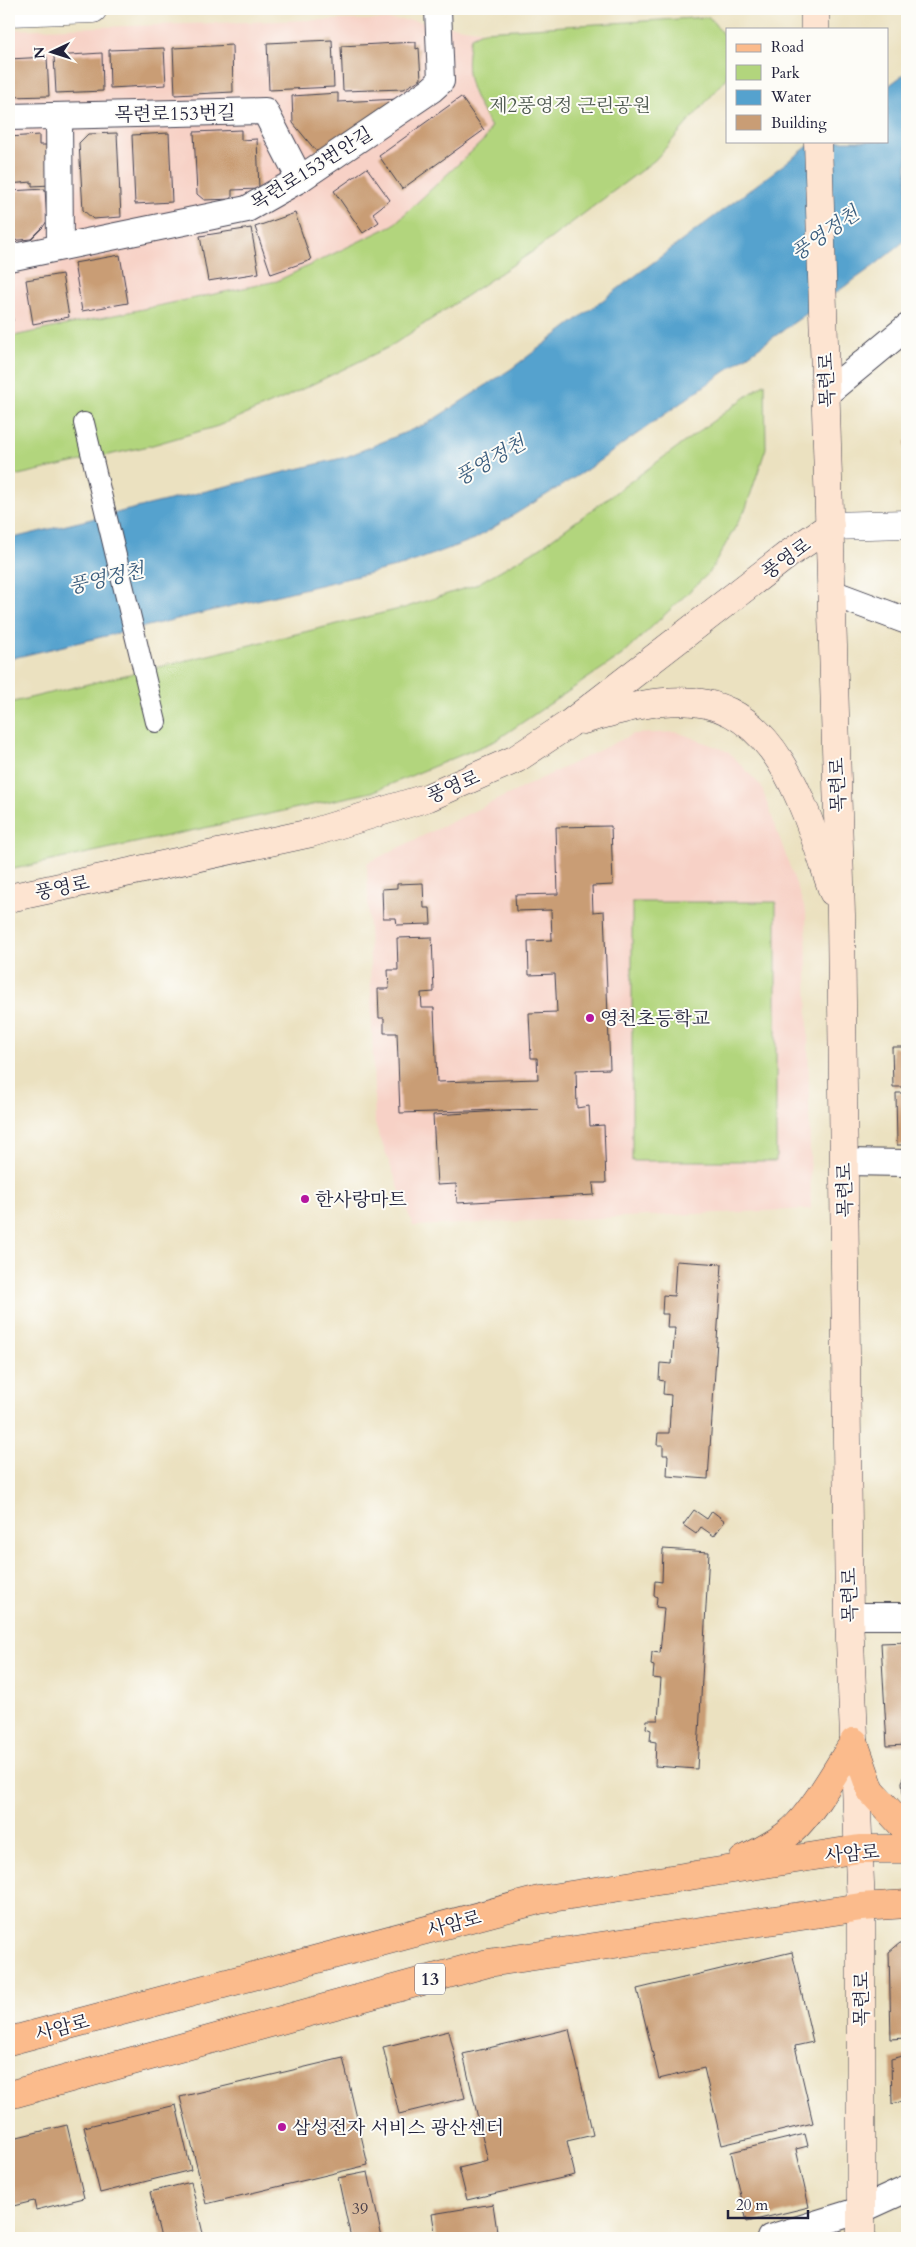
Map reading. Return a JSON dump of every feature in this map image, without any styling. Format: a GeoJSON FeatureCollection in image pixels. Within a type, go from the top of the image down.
{"type":"FeatureCollection","features":[{"type":"Feature","properties":{"kind":"main road"},"geometry":{"type":"LineString","coordinates":[[815,9],[815,28]]}},
{"type":"Feature","properties":{"kind":"main road","name":"목련로"},"geometry":{"type":"LineString","coordinates":[[818,142],[827,393],[841,915],[849,1616],[861,1908],[861,2238]]}},
{"type":"Feature","properties":{"kind":"main road","name":"풍영로"},"geometry":{"type":"LineString","coordinates":[[9,898],[311,833],[429,797],[516,759],[569,724],[790,553],[830,526]]}},
{"type":"Feature","properties":{"kind":"main road"},"geometry":{"type":"LineString","coordinates":[[569,724],[637,705],[694,702],[723,708],[753,727],[784,765],[802,805],[841,915]]}},
{"type":"Feature","properties":{"kind":"main road"},"geometry":{"type":"LineString","coordinates":[[854,1742],[871,1792],[907,1828]]}},
{"type":"Feature","properties":{"kind":"main road"},"geometry":{"type":"LineString","coordinates":[[720,1871],[776,1843],[791,1832],[808,1812],[854,1742]]}},
{"type":"Feature","properties":{"kind":"main road","name":"사암로"},"geometry":{"type":"LineString","coordinates":[[9,2041],[539,1900],[859,1849],[907,1850]]}},
{"type":"Feature","properties":{"kind":"main road","name":"13"},"geometry":{"type":"LineString","coordinates":[[9,2095],[488,1963],[861,1908],[907,1904]]}},
{"type":"Feature","properties":{"kind":"street"},"geometry":{"type":"LineString","coordinates":[[9,12],[93,9]]}},
{"type":"Feature","properties":{"kind":"street","name":"목련로153번안길"},"geometry":{"type":"LineString","coordinates":[[9,258],[246,209],[300,179],[431,90],[441,81],[438,9]]}},
{"type":"Feature","properties":{"kind":"street","name":"목련로153번길"},"geometry":{"type":"LineString","coordinates":[[9,118],[266,111],[300,179]]}},
{"type":"Feature","properties":{"kind":"street"},"geometry":{"type":"LineString","coordinates":[[59,116],[60,247]]}},
{"type":"Feature","properties":{"kind":"street"},"geometry":{"type":"LineString","coordinates":[[827,393],[907,328]]}},
{"type":"Feature","properties":{"kind":"street"},"geometry":{"type":"LineString","coordinates":[[84,423],[156,722]]}},
{"type":"Feature","properties":{"kind":"street"},"geometry":{"type":"LineString","coordinates":[[830,526],[907,524]]}},
{"type":"Feature","properties":{"kind":"street"},"geometry":{"type":"LineString","coordinates":[[832,593],[907,621]]}},
{"type":"Feature","properties":{"kind":"street"},"geometry":{"type":"LineString","coordinates":[[844,1162],[907,1163]]}},
{"type":"Feature","properties":{"kind":"street"},"geometry":{"type":"LineString","coordinates":[[849,1616],[907,1616]]}},
{"type":"Feature","properties":{"kind":"street"},"geometry":{"type":"LineString","coordinates":[[770,2238],[861,2210],[907,2189]]}},
{"type":"Feature","properties":{"kind":"shaded area"},"geometry":{"type":"Polygon","coordinates":[[[311,20],[411,20],[484,31],[471,37],[468,51],[471,91],[491,127],[485,139],[393,225],[277,281],[9,337],[9,30],[311,20]]]}},
{"type":"Feature","properties":{"kind":"shaded area","name":"영천초등학교"},"geometry":{"type":"Polygon","coordinates":[[[677,732],[729,752],[761,786],[806,912],[811,1209],[413,1226],[375,1124],[367,863],[633,734],[677,732]]]}},
{"type":"Feature","properties":{"kind":"green space","name":"제2풍영정 근린공원"},"geometry":{"type":"Polygon","coordinates":[[[709,17],[726,38],[726,79],[655,160],[538,248],[391,346],[282,399],[218,426],[149,446],[9,477],[9,337],[277,281],[393,225],[485,139],[491,127],[470,85],[467,63],[471,37],[484,31],[709,17]]]}},
{"type":"Feature","properties":{"kind":"green space"},"geometry":{"type":"Polygon","coordinates":[[[765,383],[766,448],[746,508],[710,572],[622,655],[495,741],[372,792],[9,870],[9,703],[404,608],[475,585],[541,547],[765,383]]]}},
{"type":"Feature","properties":{"kind":"green space"},"geometry":{"type":"Polygon","coordinates":[[[632,902],[776,902],[776,1161],[632,1161],[632,902]]]}},
{"type":"Feature","properties":{"kind":"water","name":"풍영정천"},"geometry":{"type":"Polygon","coordinates":[[[907,72],[907,239],[875,265],[585,471],[475,539],[404,565],[9,659],[9,539],[346,457],[428,423],[511,369],[814,142],[888,142],[888,86],[907,72]]]}},
{"type":"Feature","properties":{"kind":"building"},"geometry":{"type":"Polygon","coordinates":[[[332,40],[334,87],[269,90],[267,43],[332,40]]]}},
{"type":"Feature","properties":{"kind":"building"},"geometry":{"type":"Polygon","coordinates":[[[416,42],[416,49],[419,48],[421,79],[404,89],[343,91],[341,46],[416,42]]]}},
{"type":"Feature","properties":{"kind":"building"},"geometry":{"type":"Polygon","coordinates":[[[232,45],[233,92],[175,95],[173,48],[232,45]]]}},
{"type":"Feature","properties":{"kind":"building"},"geometry":{"type":"Polygon","coordinates":[[[164,48],[166,85],[110,88],[109,50],[164,48]]]}},
{"type":"Feature","properties":{"kind":"building"},"geometry":{"type":"Polygon","coordinates":[[[102,53],[103,91],[56,93],[54,56],[102,53]]]}},
{"type":"Feature","properties":{"kind":"building"},"geometry":{"type":"Polygon","coordinates":[[[47,57],[49,96],[9,97],[9,59],[47,57]]]}},
{"type":"Feature","properties":{"kind":"building"},"geometry":{"type":"Polygon","coordinates":[[[338,93],[338,102],[399,99],[331,150],[316,151],[293,123],[292,96],[338,93]]]}},
{"type":"Feature","properties":{"kind":"building"},"geometry":{"type":"Polygon","coordinates":[[[461,97],[484,130],[402,189],[379,156],[461,97]]]}},
{"type":"Feature","properties":{"kind":"building"},"geometry":{"type":"Polygon","coordinates":[[[241,130],[241,140],[257,139],[259,189],[232,190],[232,199],[204,200],[197,194],[194,132],[241,130]]]}},
{"type":"Feature","properties":{"kind":"building"},"geometry":{"type":"Polygon","coordinates":[[[117,133],[121,217],[93,219],[83,210],[79,143],[88,134],[117,133]]]}},
{"type":"Feature","properties":{"kind":"building"},"geometry":{"type":"Polygon","coordinates":[[[169,133],[172,202],[135,204],[132,135],[169,133]]]}},
{"type":"Feature","properties":{"kind":"building"},"geometry":{"type":"Polygon","coordinates":[[[39,135],[39,145],[48,145],[51,185],[32,186],[32,182],[9,184],[9,137],[39,135]]]}},
{"type":"Feature","properties":{"kind":"building"},"geometry":{"type":"Polygon","coordinates":[[[367,168],[390,200],[373,213],[379,222],[363,233],[334,191],[367,168]]]}},
{"type":"Feature","properties":{"kind":"building"},"geometry":{"type":"Polygon","coordinates":[[[45,189],[47,221],[43,227],[31,239],[9,241],[9,191],[45,189]]]}},
{"type":"Feature","properties":{"kind":"building"},"geometry":{"type":"Polygon","coordinates":[[[295,213],[311,260],[271,274],[255,227],[295,213]]]}},
{"type":"Feature","properties":{"kind":"building"},"geometry":{"type":"Polygon","coordinates":[[[251,228],[259,273],[208,281],[200,236],[251,228]]]}},
{"type":"Feature","properties":{"kind":"building"},"geometry":{"type":"Polygon","coordinates":[[[120,255],[128,303],[82,311],[74,263],[120,255]]]}},
{"type":"Feature","properties":{"kind":"building"},"geometry":{"type":"Polygon","coordinates":[[[62,274],[69,317],[33,324],[26,280],[62,274]]]}},
{"type":"Feature","properties":{"kind":"building"},"geometry":{"type":"Polygon","coordinates":[[[9,300],[13,321],[9,322],[9,300]]]}},
{"type":"Feature","properties":{"kind":"building"},"geometry":{"type":"Polygon","coordinates":[[[905,441],[907,441],[907,468],[905,466],[905,441]]]}},
{"type":"Feature","properties":{"kind":"building"},"geometry":{"type":"Polygon","coordinates":[[[611,826],[613,885],[592,886],[593,912],[604,911],[610,1069],[576,1070],[577,1108],[589,1106],[590,1126],[604,1125],[606,1183],[593,1183],[594,1195],[457,1203],[456,1184],[437,1185],[433,1115],[538,1109],[400,1113],[397,1033],[384,1033],[384,1018],[379,1018],[378,989],[389,989],[388,970],[398,970],[397,938],[432,937],[434,992],[421,993],[422,1008],[434,1008],[437,1082],[538,1079],[537,1058],[531,1058],[529,1013],[557,1012],[555,974],[529,975],[528,941],[552,940],[551,910],[516,911],[515,895],[558,894],[556,827],[611,826]]]}},
{"type":"Feature","properties":{"kind":"building"},"geometry":{"type":"Polygon","coordinates":[[[423,883],[424,908],[430,908],[431,924],[397,925],[396,918],[383,918],[382,889],[397,888],[397,884],[423,883]]]}},
{"type":"Feature","properties":{"kind":"building"},"geometry":{"type":"Polygon","coordinates":[[[892,1047],[907,1047],[907,1087],[893,1087],[892,1047]]]}},
{"type":"Feature","properties":{"kind":"building"},"geometry":{"type":"Polygon","coordinates":[[[896,1093],[907,1093],[907,1145],[897,1145],[896,1093]]]}},
{"type":"Feature","properties":{"kind":"building"},"geometry":{"type":"Polygon","coordinates":[[[676,1261],[722,1264],[708,1479],[667,1476],[668,1455],[663,1455],[663,1445],[657,1445],[658,1433],[669,1433],[671,1395],[663,1394],[664,1381],[659,1380],[660,1363],[672,1364],[675,1328],[667,1328],[668,1314],[662,1314],[663,1295],[674,1296],[676,1261]]]}},
{"type":"Feature","properties":{"kind":"building"},"geometry":{"type":"Polygon","coordinates":[[[694,1510],[707,1519],[712,1511],[725,1521],[714,1536],[701,1527],[696,1534],[683,1525],[694,1510]]]}},
{"type":"Feature","properties":{"kind":"building"},"geometry":{"type":"Polygon","coordinates":[[[663,1549],[709,1552],[697,1769],[655,1766],[656,1742],[650,1741],[651,1730],[646,1728],[647,1720],[658,1720],[661,1679],[653,1678],[654,1666],[651,1665],[652,1652],[660,1653],[664,1608],[656,1607],[657,1597],[654,1595],[655,1581],[662,1582],[663,1549]]]}},
{"type":"Feature","properties":{"kind":"building"},"geometry":{"type":"Polygon","coordinates":[[[907,1642],[907,1745],[887,1746],[881,1643],[907,1642]]]}},
{"type":"Feature","properties":{"kind":"building"},"geometry":{"type":"Polygon","coordinates":[[[907,1771],[907,1799],[903,1793],[902,1782],[907,1771]]]}},
{"type":"Feature","properties":{"kind":"building"},"geometry":{"type":"Polygon","coordinates":[[[900,1943],[907,1943],[907,2019],[904,2019],[905,2038],[891,2039],[889,1952],[900,1943]]]}},
{"type":"Feature","properties":{"kind":"building"},"geometry":{"type":"Polygon","coordinates":[[[792,1952],[813,2042],[795,2046],[813,2123],[722,2145],[704,2068],[659,2079],[637,1989],[792,1952]]]}},
{"type":"Feature","properties":{"kind":"building"},"geometry":{"type":"Polygon","coordinates":[[[569,2029],[593,2135],[567,2141],[575,2175],[467,2200],[459,2168],[488,2161],[463,2054],[569,2029]]]}},
{"type":"Feature","properties":{"kind":"building"},"geometry":{"type":"Polygon","coordinates":[[[449,2031],[465,2098],[399,2114],[383,2047],[449,2031]]]}},
{"type":"Feature","properties":{"kind":"building"},"geometry":{"type":"Polygon","coordinates":[[[907,2055],[907,2100],[892,2104],[891,2059],[907,2055]]]}},
{"type":"Feature","properties":{"kind":"building"},"geometry":{"type":"Polygon","coordinates":[[[343,2058],[368,2165],[206,2204],[180,2097],[343,2058]]]}},
{"type":"Feature","properties":{"kind":"building"},"geometry":{"type":"Polygon","coordinates":[[[176,2105],[191,2170],[100,2193],[84,2127],[176,2105]]]}},
{"type":"Feature","properties":{"kind":"building"},"geometry":{"type":"Polygon","coordinates":[[[67,2125],[84,2198],[36,2210],[34,2201],[9,2207],[9,2139],[67,2125]]]}},
{"type":"Feature","properties":{"kind":"building"},"geometry":{"type":"Polygon","coordinates":[[[805,2134],[808,2146],[796,2149],[809,2207],[747,2222],[731,2152],[805,2134]]]}},
{"type":"Feature","properties":{"kind":"building"},"geometry":{"type":"Polygon","coordinates":[[[368,2172],[382,2238],[351,2238],[338,2178],[368,2172]]]}},
{"type":"Feature","properties":{"kind":"building"},"geometry":{"type":"Polygon","coordinates":[[[191,2182],[204,2238],[161,2238],[150,2192],[191,2182]]]}},
{"type":"Feature","properties":{"kind":"building"},"geometry":{"type":"Polygon","coordinates":[[[493,2204],[498,2238],[436,2238],[432,2214],[493,2204]]]}},
{"type":"Feature","properties":{"kind":"place","name":"영천초등학교"},"geometry":{"type":"Point","coordinates":[590,1018]}},
{"type":"Feature","properties":{"kind":"place","name":"한사랑마트"},"geometry":{"type":"Point","coordinates":[305,1199]}},
{"type":"Feature","properties":{"kind":"place","name":"삼성전자 서비스 광산센터"},"geometry":{"type":"Point","coordinates":[282,2127]}}]}
